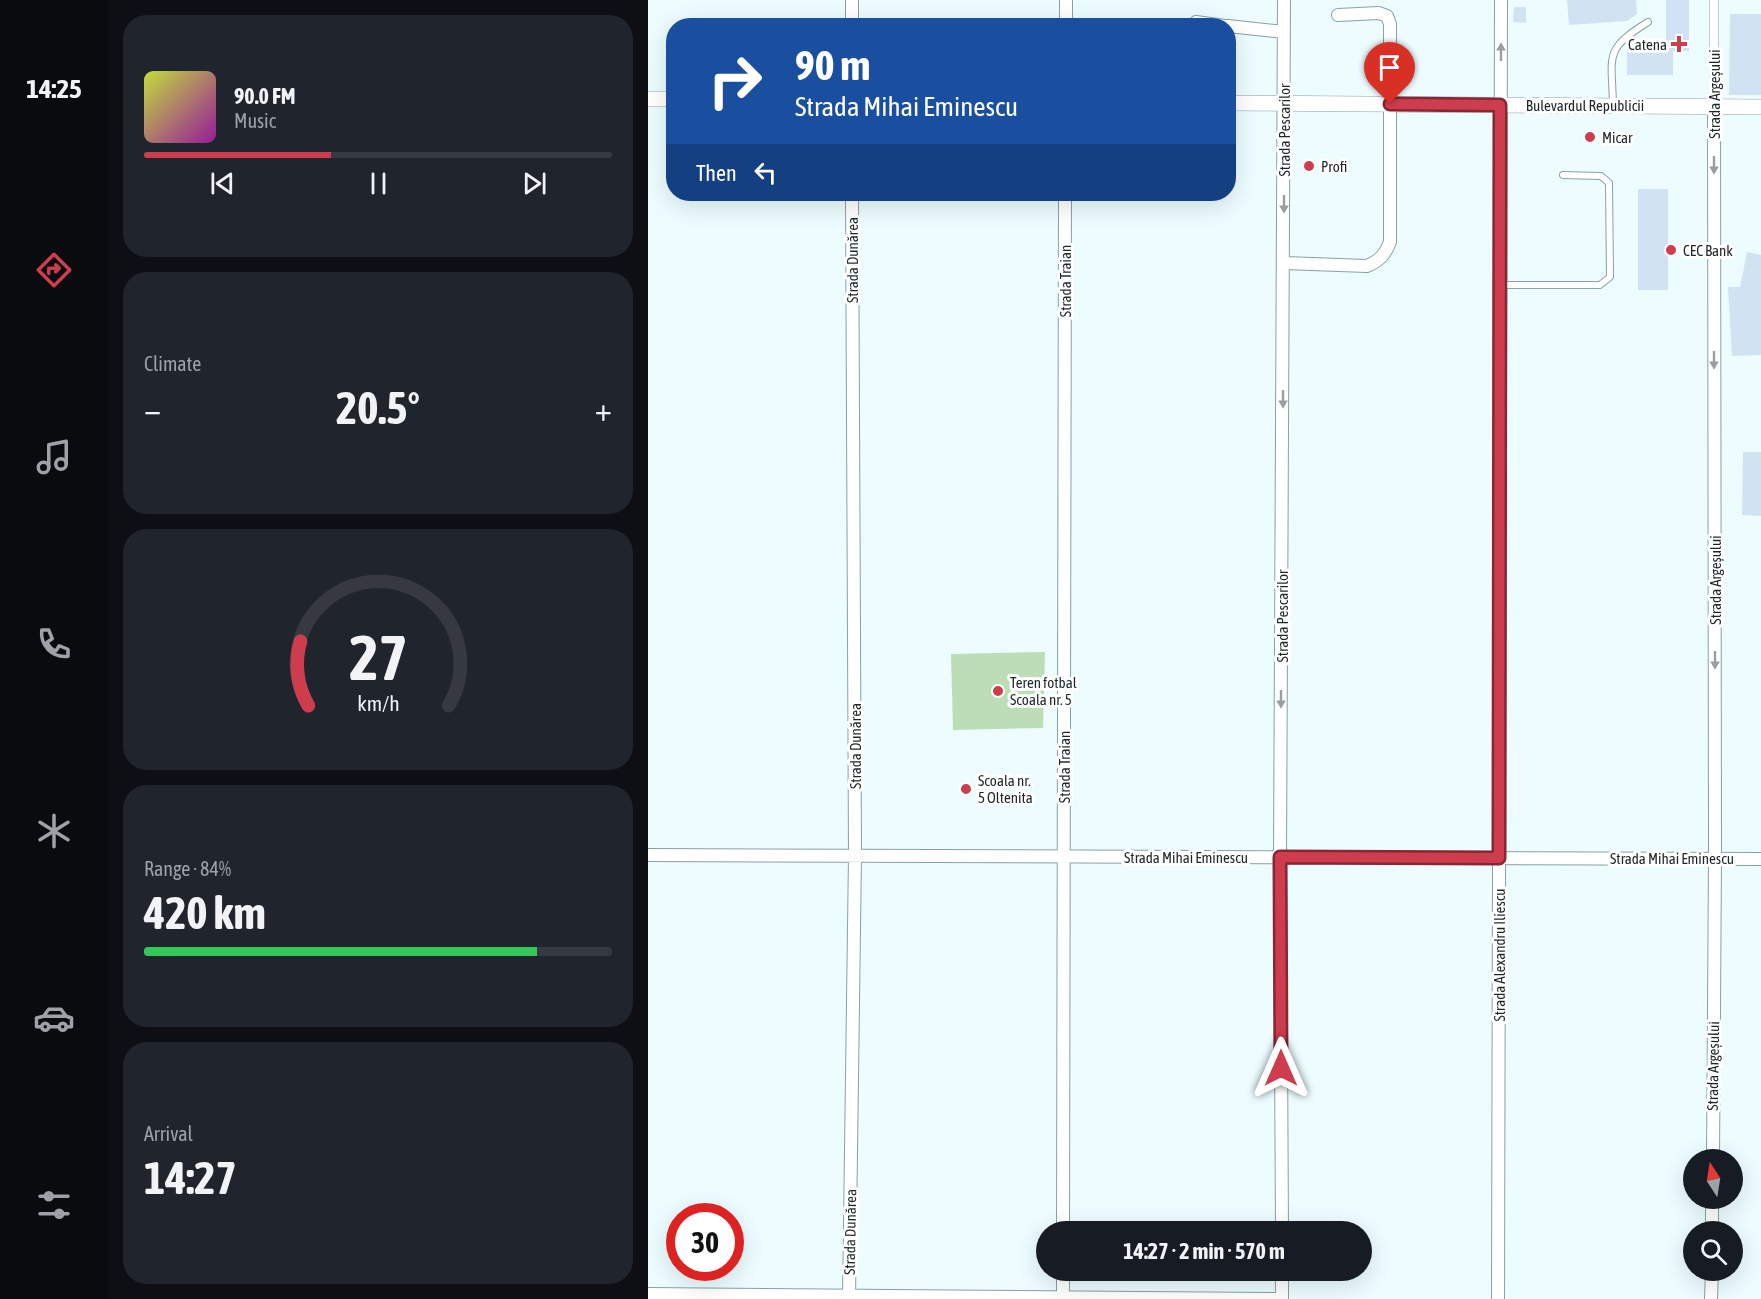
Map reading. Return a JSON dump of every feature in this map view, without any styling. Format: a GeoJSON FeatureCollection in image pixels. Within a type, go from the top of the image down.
{"type":"FeatureCollection","features":[{"type":"Feature","properties":{"kind":"street"},"geometry":{"type":"LineString","coordinates":[[852,0],[852,18]]}},
{"type":"Feature","properties":{"kind":"street"},"geometry":{"type":"LineString","coordinates":[[1066,0],[1066,18]]}},
{"type":"Feature","properties":{"kind":"street","name":"Strada Pescarilor"},"geometry":{"type":"LineString","coordinates":[[1282,1221],[1280,857],[1284,0]]}},
{"type":"Feature","properties":{"kind":"street","name":"Strada Alexandru Iliescu"},"geometry":{"type":"LineString","coordinates":[[1498,1299],[1501,0]]}},
{"type":"Feature","properties":{"kind":"street","name":"Strada Argeșului"},"geometry":{"type":"LineString","coordinates":[[1713,1149],[1714,0]]}},
{"type":"Feature","properties":{"kind":"street"},"geometry":{"type":"LineString","coordinates":[[1284,263],[1367,266],[1377,262],[1386,253],[1390,242],[1390,24],[1387,16],[1379,13],[1338,15]]}},
{"type":"Feature","properties":{"kind":"street"},"geometry":{"type":"LineString","coordinates":[[1236,27],[1284,32]]}},
{"type":"Feature","properties":{"kind":"street"},"geometry":{"type":"LineString","coordinates":[[648,99],[666,99]]}},
{"type":"Feature","properties":{"kind":"street","name":"Bulevardul Republicii"},"geometry":{"type":"LineString","coordinates":[[1236,103],[1761,107]]}},
{"type":"Feature","properties":{"kind":"street","name":"Strada Dunărea"},"geometry":{"type":"LineString","coordinates":[[849,1297],[855,855],[852,201]]}},
{"type":"Feature","properties":{"kind":"street","name":"Strada Traian"},"geometry":{"type":"LineString","coordinates":[[1063,1221],[1065,201]]}},
{"type":"Feature","properties":{"kind":"street","name":"Strada Mihai Eminescu"},"geometry":{"type":"LineString","coordinates":[[648,855],[1761,859]]}},
{"type":"Feature","properties":{"kind":"street"},"geometry":{"type":"LineString","coordinates":[[1063,1281],[1063,1298]]}},
{"type":"Feature","properties":{"kind":"street"},"geometry":{"type":"LineString","coordinates":[[648,1294],[1281,1299],[1282,1281]]}},
{"type":"Feature","properties":{"kind":"street"},"geometry":{"type":"LineString","coordinates":[[1711,1299],[1712,1281]]}},
{"type":"Feature","properties":{"kind":"lane"},"geometry":{"type":"LineString","coordinates":[[1613,106],[1612,53],[1623,38],[1648,22]]}},
{"type":"Feature","properties":{"kind":"lane"},"geometry":{"type":"LineString","coordinates":[[1501,285],[1600,285],[1610,277],[1609,183],[1601,176],[1563,175]]}},
{"type":"Feature","properties":{"kind":"green space","name":"Teren fotbal Scoala nr. 5"},"geometry":{"type":"Polygon","coordinates":[[[1045,652],[1043,728],[953,730],[951,654],[1045,652]]]}},
{"type":"Feature","properties":{"kind":"building"},"geometry":{"type":"Polygon","coordinates":[[[1567,0],[1636,0],[1637,14],[1627,21],[1569,25],[1567,0]]]}},
{"type":"Feature","properties":{"kind":"building"},"geometry":{"type":"Polygon","coordinates":[[[1666,0],[1689,0],[1689,51],[1666,51],[1666,0]]]}},
{"type":"Feature","properties":{"kind":"building"},"geometry":{"type":"Polygon","coordinates":[[[1514,7],[1526,7],[1526,23],[1513,22],[1514,7]]]}},
{"type":"Feature","properties":{"kind":"building"},"geometry":{"type":"Polygon","coordinates":[[[1730,14],[1761,14],[1761,95],[1729,95],[1730,14]]]}},
{"type":"Feature","properties":{"kind":"building"},"geometry":{"type":"Polygon","coordinates":[[[1627,51],[1673,51],[1673,75],[1627,75],[1627,51]]]}},
{"type":"Feature","properties":{"kind":"building"},"geometry":{"type":"Polygon","coordinates":[[[1638,189],[1668,189],[1668,290],[1638,290],[1638,189]]]}},
{"type":"Feature","properties":{"kind":"building"},"geometry":{"type":"Polygon","coordinates":[[[1747,252],[1761,255],[1761,355],[1732,356],[1728,287],[1740,287],[1747,252]]]}},
{"type":"Feature","properties":{"kind":"building"},"geometry":{"type":"Polygon","coordinates":[[[1743,452],[1761,452],[1761,516],[1742,515],[1743,452]]]}},
{"type":"Feature","properties":{"kind":"place","name":"Catena"},"geometry":{"type":"Point","coordinates":[1679,44]}},
{"type":"Feature","properties":{"kind":"place","name":"Micar"},"geometry":{"type":"Point","coordinates":[1590,137]}},
{"type":"Feature","properties":{"kind":"place","name":"Profi"},"geometry":{"type":"Point","coordinates":[1309,166]}},
{"type":"Feature","properties":{"kind":"place","name":"CEC Bank"},"geometry":{"type":"Point","coordinates":[1671,250]}},
{"type":"Feature","properties":{"kind":"place","name":"Teren fotbal Scoala nr. 5"},"geometry":{"type":"Point","coordinates":[998,691]}},
{"type":"Feature","properties":{"kind":"place","name":"Scoala nr. 5 Oltenita"},"geometry":{"type":"Point","coordinates":[966,789]}},
{"type":"Feature","properties":{"kind":"route"},"geometry":{"type":"LineString","coordinates":[[1281,1068],[1280,857],[1499,858],[1500,105],[1390,104]]}}]}
